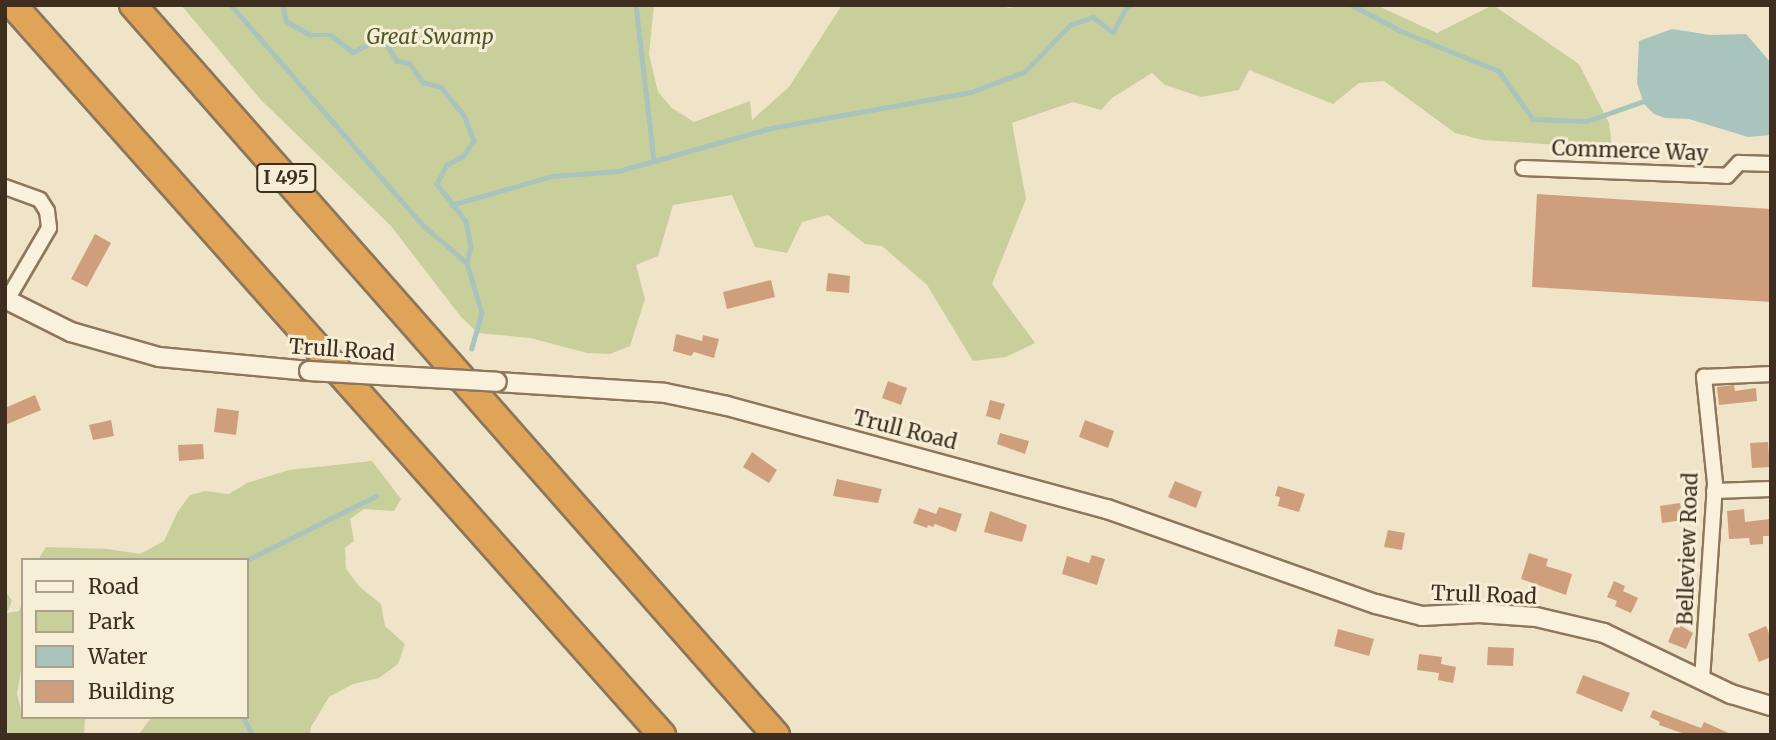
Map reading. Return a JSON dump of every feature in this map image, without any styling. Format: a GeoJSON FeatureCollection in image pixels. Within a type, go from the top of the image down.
{"type":"FeatureCollection","features":[{"type":"Feature","properties":{"kind":"highway"},"geometry":{"type":"LineString","coordinates":[[13,5],[662,735]]}},
{"type":"Feature","properties":{"kind":"highway","name":"I 495"},"geometry":{"type":"LineString","coordinates":[[133,5],[776,735]]}},
{"type":"Feature","properties":{"kind":"street","name":"Commerce Way"},"geometry":{"type":"LineString","coordinates":[[1523,168],[1727,176],[1739,163],[1771,164]]}},
{"type":"Feature","properties":{"kind":"street"},"geometry":{"type":"LineString","coordinates":[[5,187],[40,200],[47,211],[50,228],[6,300]]}},
{"type":"Feature","properties":{"kind":"street","name":"Trull Road"},"geometry":{"type":"LineString","coordinates":[[6,300],[71,332],[159,357],[309,371],[665,393],[726,406],[1107,509],[1376,604],[1422,615],[1479,613],[1536,617],[1604,633],[1731,695],[1771,706]]}},
{"type":"Feature","properties":{"kind":"street","name":"Belleview Road"},"geometry":{"type":"LineString","coordinates":[[1702,680],[1714,491],[1704,377],[1771,374]]}},
{"type":"Feature","properties":{"kind":"street"},"geometry":{"type":"LineString","coordinates":[[1714,491],[1771,489]]}},
{"type":"Feature","properties":{"kind":"green space","name":"Great Swamp"},"geometry":{"type":"Polygon","coordinates":[[[181,5],[654,5],[649,54],[658,92],[672,108],[694,122],[750,101],[752,120],[789,87],[842,5],[996,5],[1010,8],[1019,5],[1376,5],[1437,33],[1493,5],[1579,64],[1609,123],[1613,155],[1560,145],[1483,140],[1455,133],[1384,81],[1359,83],[1333,104],[1249,70],[1239,90],[1201,97],[1165,85],[1152,73],[1112,98],[1101,110],[1073,102],[1012,123],[1026,199],[992,284],[1035,343],[1006,357],[973,361],[927,285],[882,246],[865,244],[828,215],[802,222],[787,253],[755,247],[732,195],[673,205],[658,256],[636,265],[645,299],[630,346],[610,354],[587,353],[530,338],[478,333],[461,317],[391,226],[261,100],[181,5]]]}},
{"type":"Feature","properties":{"kind":"green space"},"geometry":{"type":"Polygon","coordinates":[[[372,461],[401,499],[394,511],[364,509],[350,519],[354,541],[345,548],[346,569],[360,587],[381,604],[385,626],[405,644],[398,664],[379,678],[353,684],[329,697],[311,727],[310,735],[138,735],[150,719],[248,719],[248,558],[39,558],[46,547],[108,549],[140,554],[164,541],[178,511],[190,495],[205,491],[229,494],[247,483],[289,470],[372,461]]]}},
{"type":"Feature","properties":{"kind":"green space"},"geometry":{"type":"Polygon","coordinates":[[[5,590],[12,601],[7,613],[19,611],[21,606],[21,671],[17,694],[21,719],[85,719],[84,735],[5,735],[5,590]]]}},
{"type":"Feature","properties":{"kind":"water"},"geometry":{"type":"Polygon","coordinates":[[[1672,29],[1710,35],[1746,34],[1771,63],[1771,135],[1748,137],[1689,119],[1665,118],[1654,114],[1644,104],[1637,83],[1639,41],[1672,29]]]}},
{"type":"Feature","properties":{"kind":"building"},"geometry":{"type":"Polygon","coordinates":[[[1537,194],[1771,209],[1771,302],[1532,287],[1537,194]]]}},
{"type":"Feature","properties":{"kind":"building"},"geometry":{"type":"Polygon","coordinates":[[[95,234],[111,243],[87,287],[71,279],[95,234]]]}},
{"type":"Feature","properties":{"kind":"building"},"geometry":{"type":"Polygon","coordinates":[[[828,273],[850,276],[849,293],[826,291],[828,273]]]}},
{"type":"Feature","properties":{"kind":"building"},"geometry":{"type":"Polygon","coordinates":[[[771,280],[775,297],[727,309],[723,292],[771,280]]]}},
{"type":"Feature","properties":{"kind":"building"},"geometry":{"type":"Polygon","coordinates":[[[676,334],[702,341],[703,335],[719,339],[714,358],[694,352],[691,356],[673,351],[676,334]]]}},
{"type":"Feature","properties":{"kind":"building"},"geometry":{"type":"Polygon","coordinates":[[[888,381],[907,388],[901,405],[882,398],[888,381]]]}},
{"type":"Feature","properties":{"kind":"building"},"geometry":{"type":"Polygon","coordinates":[[[1734,385],[1735,391],[1756,388],[1757,401],[1719,405],[1717,387],[1734,385]]]}},
{"type":"Feature","properties":{"kind":"building"},"geometry":{"type":"Polygon","coordinates":[[[35,395],[41,410],[5,425],[5,408],[35,395]]]}},
{"type":"Feature","properties":{"kind":"building"},"geometry":{"type":"Polygon","coordinates":[[[990,400],[1005,404],[1000,420],[986,416],[990,400]]]}},
{"type":"Feature","properties":{"kind":"building"},"geometry":{"type":"Polygon","coordinates":[[[217,408],[239,411],[236,435],[214,432],[217,408]]]}},
{"type":"Feature","properties":{"kind":"building"},"geometry":{"type":"Polygon","coordinates":[[[111,420],[114,436],[93,440],[89,425],[111,420]]]}},
{"type":"Feature","properties":{"kind":"building"},"geometry":{"type":"Polygon","coordinates":[[[1085,420],[1114,431],[1108,448],[1079,437],[1085,420]]]}},
{"type":"Feature","properties":{"kind":"building"},"geometry":{"type":"Polygon","coordinates":[[[1000,433],[1029,441],[1025,454],[997,444],[1000,433]]]}},
{"type":"Feature","properties":{"kind":"building"},"geometry":{"type":"Polygon","coordinates":[[[1768,442],[1770,467],[1752,468],[1750,443],[1768,442]]]}},
{"type":"Feature","properties":{"kind":"building"},"geometry":{"type":"Polygon","coordinates":[[[203,444],[204,459],[179,461],[178,445],[203,444]]]}},
{"type":"Feature","properties":{"kind":"building"},"geometry":{"type":"Polygon","coordinates":[[[752,452],[777,470],[769,483],[743,467],[752,452]]]}},
{"type":"Feature","properties":{"kind":"building"},"geometry":{"type":"Polygon","coordinates":[[[837,479],[882,489],[878,503],[833,496],[837,479]]]}},
{"type":"Feature","properties":{"kind":"building"},"geometry":{"type":"Polygon","coordinates":[[[1175,481],[1202,492],[1196,508],[1168,497],[1175,481]]]}},
{"type":"Feature","properties":{"kind":"building"},"geometry":{"type":"Polygon","coordinates":[[[1278,486],[1305,494],[1299,512],[1278,506],[1280,497],[1275,496],[1278,486]]]}},
{"type":"Feature","properties":{"kind":"building"},"geometry":{"type":"Polygon","coordinates":[[[1680,503],[1683,520],[1662,523],[1660,506],[1680,503]]]}},
{"type":"Feature","properties":{"kind":"building"},"geometry":{"type":"Polygon","coordinates":[[[939,507],[962,514],[956,532],[935,524],[933,527],[928,525],[927,528],[913,523],[919,508],[936,514],[939,507]]]}},
{"type":"Feature","properties":{"kind":"building"},"geometry":{"type":"Polygon","coordinates":[[[1744,509],[1745,522],[1770,519],[1771,536],[1763,536],[1763,544],[1750,545],[1749,538],[1729,539],[1727,511],[1744,509]]]}},
{"type":"Feature","properties":{"kind":"building"},"geometry":{"type":"Polygon","coordinates":[[[990,511],[1027,525],[1022,542],[984,532],[990,511]]]}},
{"type":"Feature","properties":{"kind":"building"},"geometry":{"type":"Polygon","coordinates":[[[1388,530],[1405,533],[1402,550],[1384,547],[1388,530]]]}},
{"type":"Feature","properties":{"kind":"building"},"geometry":{"type":"Polygon","coordinates":[[[1529,553],[1548,559],[1546,566],[1572,574],[1566,595],[1521,579],[1529,553]]]}},
{"type":"Feature","properties":{"kind":"building"},"geometry":{"type":"Polygon","coordinates":[[[1092,555],[1105,559],[1097,585],[1062,574],[1067,556],[1089,563],[1092,555]]]}},
{"type":"Feature","properties":{"kind":"building"},"geometry":{"type":"Polygon","coordinates":[[[1614,581],[1625,586],[1623,591],[1638,598],[1631,613],[1615,606],[1617,601],[1607,597],[1614,581]]]}},
{"type":"Feature","properties":{"kind":"building"},"geometry":{"type":"Polygon","coordinates":[[[1676,623],[1693,633],[1686,649],[1668,642],[1676,623]]]}},
{"type":"Feature","properties":{"kind":"building"},"geometry":{"type":"Polygon","coordinates":[[[1766,626],[1771,638],[1771,657],[1759,662],[1748,634],[1766,626]]]}},
{"type":"Feature","properties":{"kind":"building"},"geometry":{"type":"Polygon","coordinates":[[[1338,629],[1374,639],[1369,656],[1334,646],[1338,629]]]}},
{"type":"Feature","properties":{"kind":"building"},"geometry":{"type":"Polygon","coordinates":[[[1488,647],[1514,648],[1513,666],[1487,665],[1488,647]]]}},
{"type":"Feature","properties":{"kind":"building"},"geometry":{"type":"Polygon","coordinates":[[[1419,654],[1442,657],[1441,664],[1456,667],[1453,683],[1438,680],[1439,673],[1417,670],[1419,654]]]}},
{"type":"Feature","properties":{"kind":"building"},"geometry":{"type":"Polygon","coordinates":[[[1583,675],[1630,693],[1622,712],[1576,693],[1583,675]]]}},
{"type":"Feature","properties":{"kind":"building"},"geometry":{"type":"Polygon","coordinates":[[[1653,710],[1701,728],[1704,722],[1733,735],[1689,735],[1676,731],[1659,725],[1660,722],[1650,717],[1653,710]]]}},
{"type":"Feature","properties":{"kind":"waterway"},"geometry":{"type":"LineString","coordinates":[[231,5],[424,226],[467,263]]}},
{"type":"Feature","properties":{"kind":"waterway"},"geometry":{"type":"LineString","coordinates":[[283,5],[286,21],[310,35],[331,35],[353,52],[382,37],[397,61],[409,63],[423,82],[441,87],[464,115],[474,141],[464,156],[447,165],[437,184],[466,221],[471,246],[467,263],[482,313],[472,349]]}},
{"type":"Feature","properties":{"kind":"waterway"},"geometry":{"type":"LineString","coordinates":[[636,5],[654,160]]}},
{"type":"Feature","properties":{"kind":"waterway"},"geometry":{"type":"LineString","coordinates":[[451,205],[552,176],[618,171],[771,128],[971,92],[1024,72],[1070,25],[1093,17],[1113,32],[1126,8],[1132,5]]}},
{"type":"Feature","properties":{"kind":"waterway"},"geometry":{"type":"LineString","coordinates":[[1352,5],[1401,31],[1499,71],[1533,119],[1587,121],[1647,100]]}},
{"type":"Feature","properties":{"kind":"waterway"},"geometry":{"type":"LineString","coordinates":[[248,560],[376,496]]}},
{"type":"Feature","properties":{"kind":"waterway"},"geometry":{"type":"LineString","coordinates":[[244,719],[253,735]]}}]}
